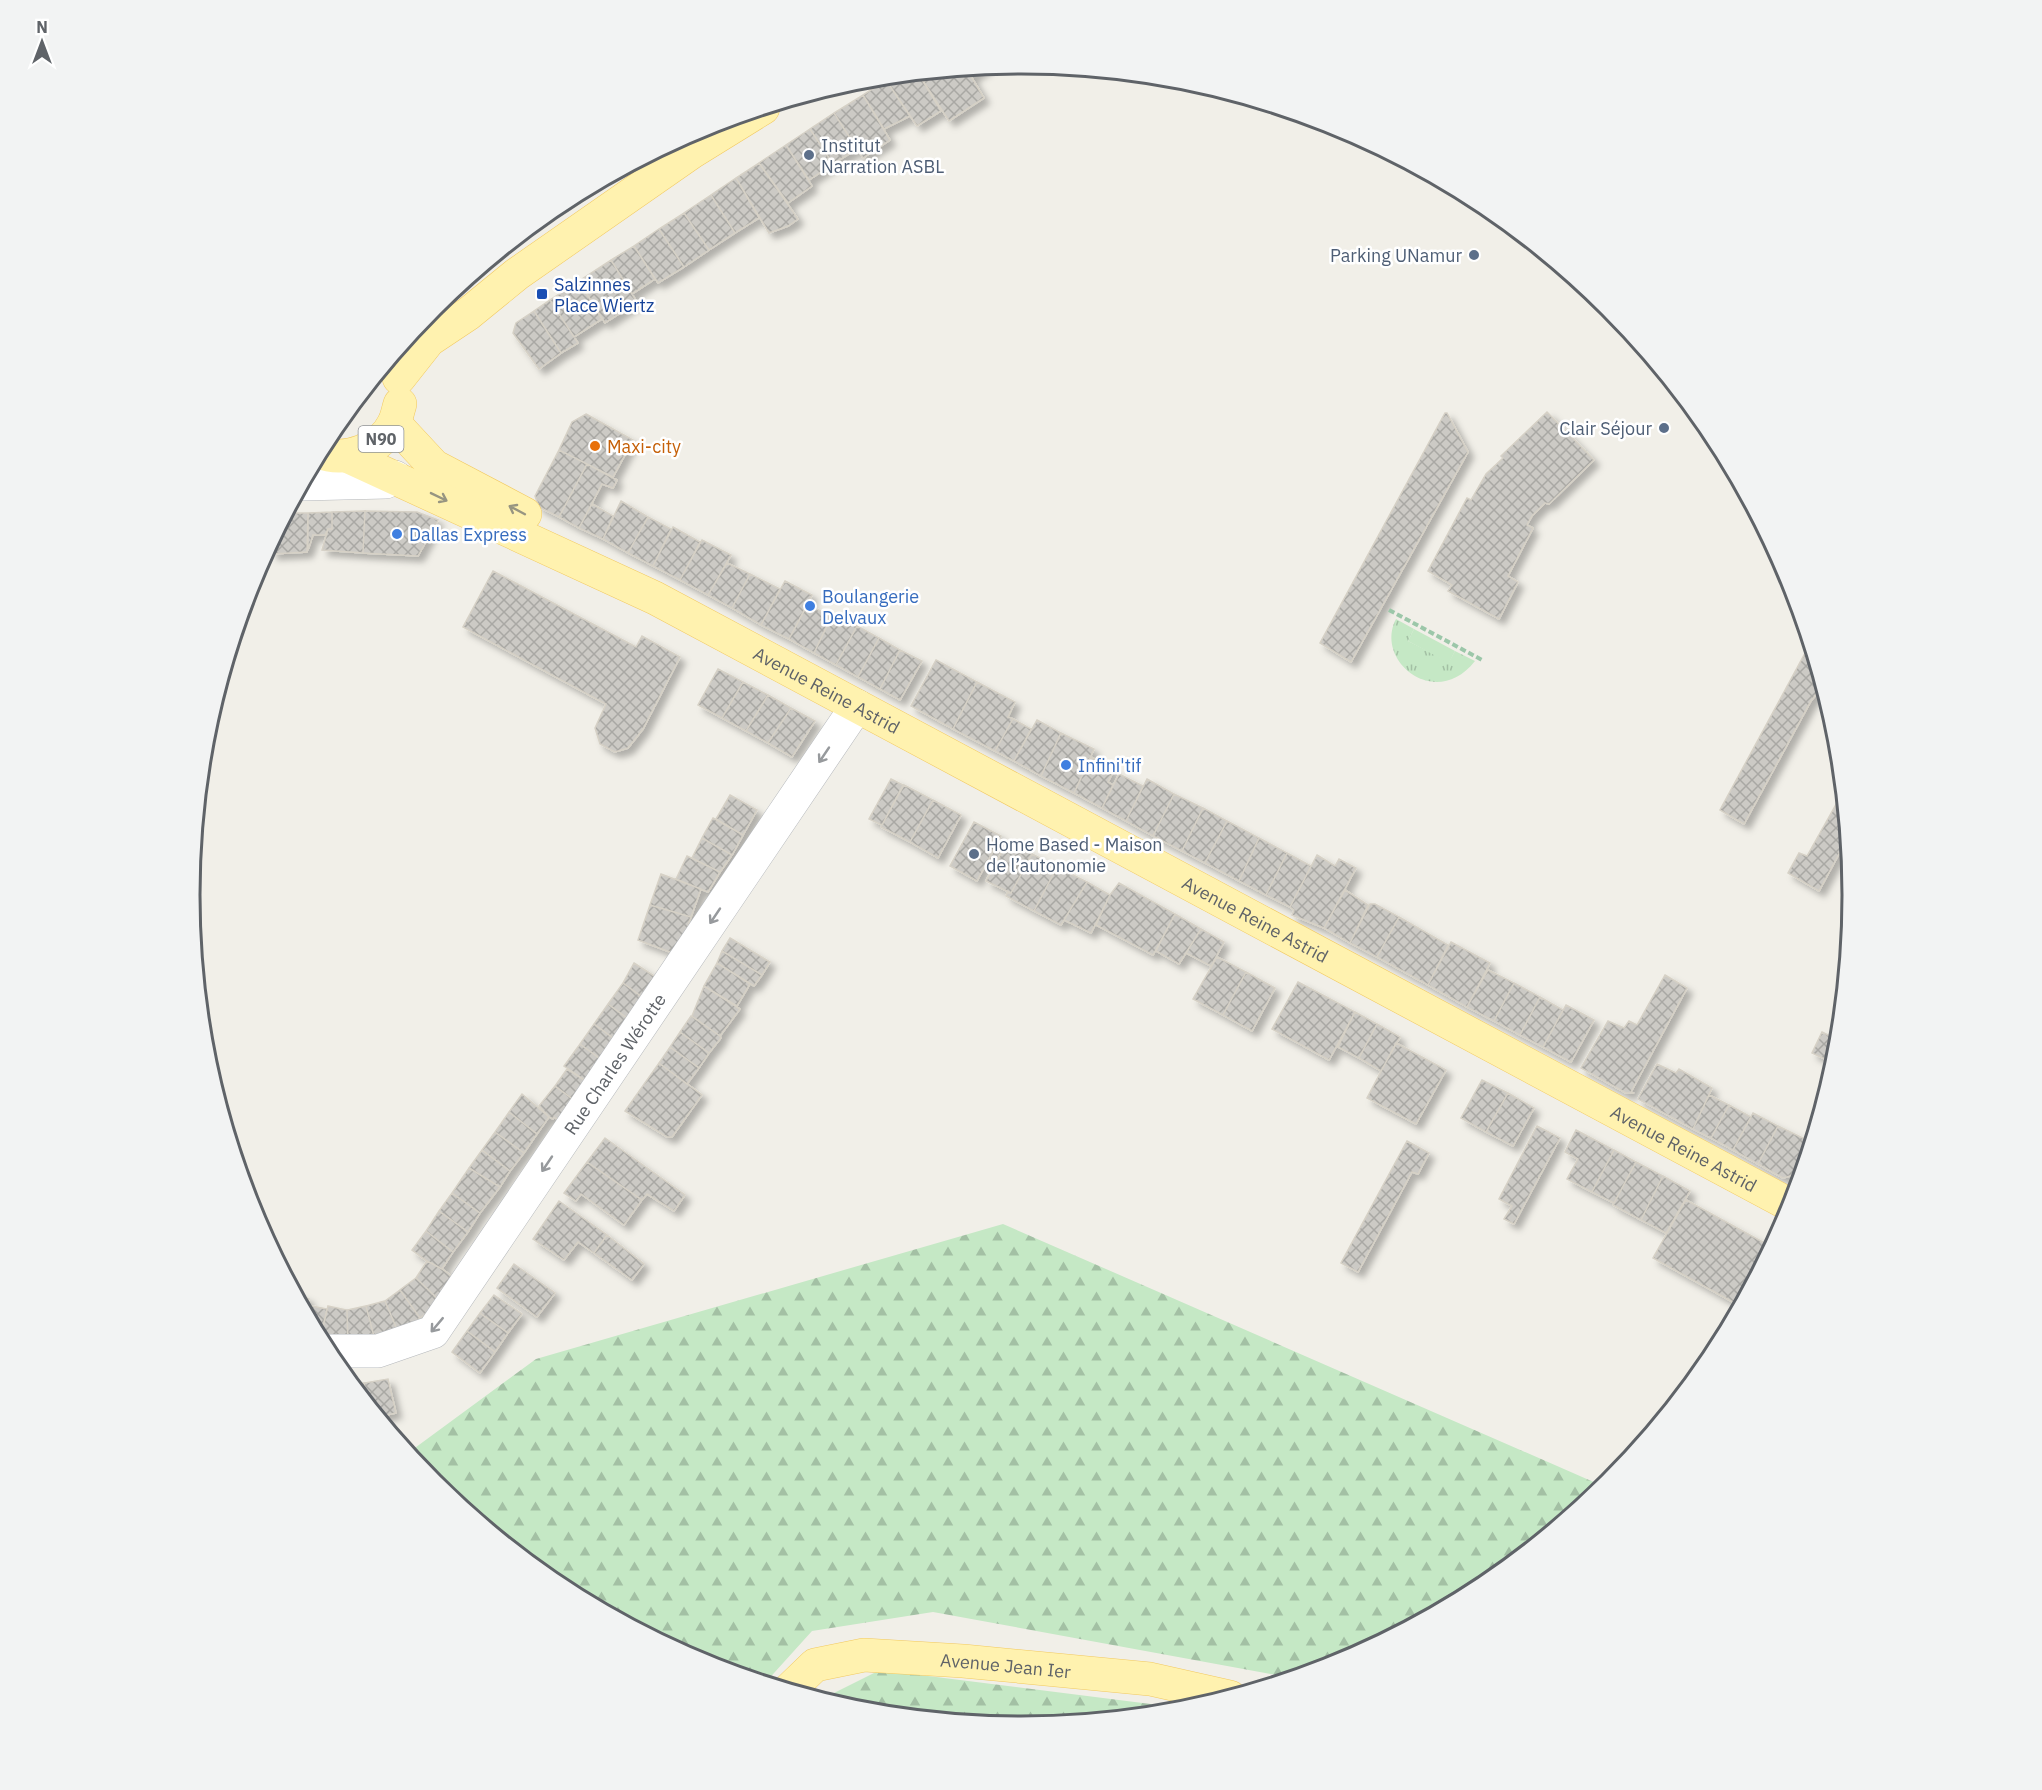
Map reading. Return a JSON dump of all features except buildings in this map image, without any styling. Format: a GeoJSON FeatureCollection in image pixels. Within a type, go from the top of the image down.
{"type":"FeatureCollection","features":[{"type":"Feature","properties":{"kind":"main road","name":"N90"},"geometry":{"type":"LineString","coordinates":[[333,454],[363,452],[381,440],[394,423],[401,399],[394,369],[429,340],[468,314],[517,274],[691,143]]}},
{"type":"Feature","properties":{"kind":"main road","name":"N90"},"geometry":{"type":"LineString","coordinates":[[448,306],[517,274]]}},
{"type":"Feature","properties":{"kind":"main road","name":"Avenue Reine Astrid"},"geometry":{"type":"LineString","coordinates":[[394,423],[434,466],[524,514],[655,598]]}},
{"type":"Feature","properties":{"kind":"main road","name":"Avenue Reine Astrid"},"geometry":{"type":"LineString","coordinates":[[333,454],[395,477],[655,598],[1783,1201]]}},
{"type":"Feature","properties":{"kind":"main road","name":"Avenue Jean Ier"},"geometry":{"type":"LineString","coordinates":[[794,1685],[815,1665],[864,1655],[963,1660],[1150,1679],[1214,1693]]}},
{"type":"Feature","properties":{"kind":"street"},"geometry":{"type":"LineString","coordinates":[[310,484],[386,482],[395,477]]}},
{"type":"Feature","properties":{"kind":"street","name":"Rue Charles Wérotte"},"geometry":{"type":"LineString","coordinates":[[338,1351],[378,1351],[433,1332],[857,706]]}},
{"type":"Feature","properties":{"kind":"path"},"geometry":{"type":"LineString","coordinates":[[1389,610],[1484,661]]}},
{"type":"Feature","properties":{"kind":"green space"},"geometry":{"type":"Polygon","coordinates":[[[1396,619],[1414,629],[1408,641],[1449,662],[1455,651],[1475,661],[1460,675],[1443,681],[1427,681],[1413,674],[1401,664],[1394,650],[1391,635],[1396,619]]]}},
{"type":"Feature","properties":{"kind":"green space"},"geometry":{"type":"Polygon","coordinates":[[[1414,629],[1455,651],[1449,663],[1408,641],[1414,629]]]}},
{"type":"Feature","properties":{"kind":"green space"},"geometry":{"type":"Polygon","coordinates":[[[1003,1224],[1595,1483],[1563,1513],[1521,1547],[1432,1606],[1384,1632],[1335,1654],[1278,1675],[933,1612],[812,1631],[770,1677],[707,1654],[658,1632],[565,1578],[479,1513],[414,1449],[536,1359],[1003,1224]]]}},
{"type":"Feature","properties":{"kind":"green space"},"geometry":{"type":"Polygon","coordinates":[[[880,1670],[1156,1705],[1075,1715],[967,1715],[861,1701],[834,1693],[880,1670]]]}},
{"type":"Feature","properties":{"kind":"place","name":"Institut Narration ASBL"},"geometry":{"type":"Point","coordinates":[809,155]}},
{"type":"Feature","properties":{"kind":"place","name":"Parking UNamur"},"geometry":{"type":"Point","coordinates":[1474,255]}},
{"type":"Feature","properties":{"kind":"place","name":"Salzinnes Place Wiertz"},"geometry":{"type":"Point","coordinates":[542,294]}},
{"type":"Feature","properties":{"kind":"place","name":"Clair Séjour"},"geometry":{"type":"Point","coordinates":[1664,428]}},
{"type":"Feature","properties":{"kind":"place","name":"Maxi-city"},"geometry":{"type":"Point","coordinates":[595,446]}},
{"type":"Feature","properties":{"kind":"place","name":"Dallas Express"},"geometry":{"type":"Point","coordinates":[397,534]}},
{"type":"Feature","properties":{"kind":"place","name":"Boulangerie Delvaux"},"geometry":{"type":"Point","coordinates":[810,606]}},
{"type":"Feature","properties":{"kind":"place","name":"Infini'tif"},"geometry":{"type":"Point","coordinates":[1066,765]}},
{"type":"Feature","properties":{"kind":"place","name":"Home Based - Maison de l’autonomie"},"geometry":{"type":"Point","coordinates":[974,854]}}]}
